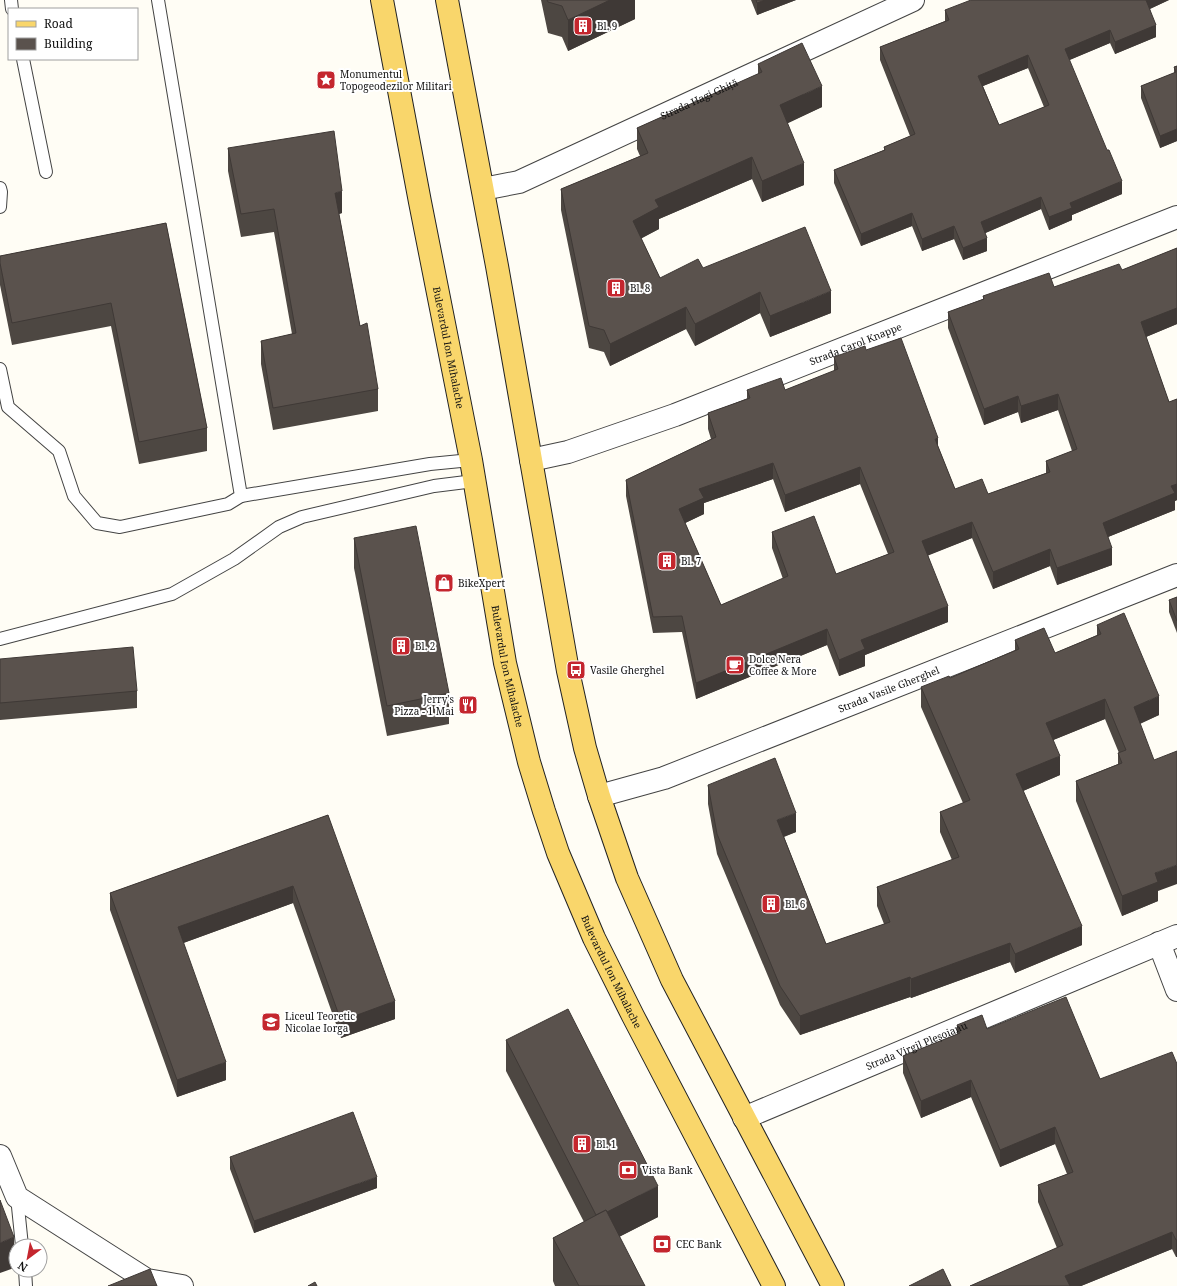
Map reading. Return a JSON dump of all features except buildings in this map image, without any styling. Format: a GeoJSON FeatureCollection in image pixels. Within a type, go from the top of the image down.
{"type":"FeatureCollection","features":[{"type":"Feature","properties":{"kind":"main road","name":"Bulevardul Ion Mihalache"},"geometry":{"type":"LineString","coordinates":[[382,0],[474,481],[505,663],[529,762],[558,853],[594,938],[774,1286]]}},
{"type":"Feature","properties":{"kind":"main road"},"geometry":{"type":"LineString","coordinates":[[448,0],[568,671],[585,748],[599,796],[627,878],[672,980],[833,1286]]}},
{"type":"Feature","properties":{"kind":"street","name":"Strada Hagi Ghiță"},"geometry":{"type":"LineString","coordinates":[[483,189],[519,182],[913,0]]}},
{"type":"Feature","properties":{"kind":"street","name":"Strada Carol Knappe"},"geometry":{"type":"LineString","coordinates":[[531,460],[568,452],[675,415],[1177,217]]}},
{"type":"Feature","properties":{"kind":"street","name":"Strada Vasile Gherghel"},"geometry":{"type":"LineString","coordinates":[[599,796],[664,778],[1177,575]]}},
{"type":"Feature","properties":{"kind":"street","name":"Strada Virgil Pleșoianu"},"geometry":{"type":"LineString","coordinates":[[744,1118],[1168,940]]}},
{"type":"Feature","properties":{"kind":"street"},"geometry":{"type":"LineString","coordinates":[[1168,940],[1177,990]]}},
{"type":"Feature","properties":{"kind":"street"},"geometry":{"type":"LineString","coordinates":[[0,1156],[17,1197],[139,1283],[182,1286]]}},
{"type":"Feature","properties":{"kind":"lane"},"geometry":{"type":"LineString","coordinates":[[158,0],[241,496]]}},
{"type":"Feature","properties":{"kind":"lane"},"geometry":{"type":"LineString","coordinates":[[23,60],[46,172]]}},
{"type":"Feature","properties":{"kind":"lane"},"geometry":{"type":"LineString","coordinates":[[0,188],[0,207]]}},
{"type":"Feature","properties":{"kind":"lane"},"geometry":{"type":"LineString","coordinates":[[0,369],[8,407],[58,451],[74,496],[96,523],[120,527],[228,504],[241,496],[430,464],[470,460]]}},
{"type":"Feature","properties":{"kind":"lane"},"geometry":{"type":"LineString","coordinates":[[0,640],[20,633],[172,594],[234,559],[279,527],[302,517],[434,486],[474,481]]}},
{"type":"Feature","properties":{"kind":"lane"},"geometry":{"type":"LineString","coordinates":[[17,1197],[21,1238]]}},
{"type":"Feature","properties":{"kind":"place","name":"Bl. 9"},"geometry":{"type":"Point","coordinates":[583,26]}},
{"type":"Feature","properties":{"kind":"place","name":"Monumentul Topogeodezilor Militari"},"geometry":{"type":"Point","coordinates":[326,80]}},
{"type":"Feature","properties":{"kind":"place","name":"Bl. 8"},"geometry":{"type":"Point","coordinates":[616,288]}},
{"type":"Feature","properties":{"kind":"place","name":"Bl. 7"},"geometry":{"type":"Point","coordinates":[667,561]}},
{"type":"Feature","properties":{"kind":"place","name":"BikeXpert"},"geometry":{"type":"Point","coordinates":[444,583]}},
{"type":"Feature","properties":{"kind":"place","name":"Bl. 2"},"geometry":{"type":"Point","coordinates":[401,646]}},
{"type":"Feature","properties":{"kind":"place","name":"Dolce Nera Coffee & More"},"geometry":{"type":"Point","coordinates":[735,665]}},
{"type":"Feature","properties":{"kind":"place","name":"Vasile Gherghel"},"geometry":{"type":"Point","coordinates":[576,670]}},
{"type":"Feature","properties":{"kind":"place","name":"Jerry's Pizza - 1 Mai"},"geometry":{"type":"Point","coordinates":[468,705]}},
{"type":"Feature","properties":{"kind":"place","name":"Bl. 6"},"geometry":{"type":"Point","coordinates":[771,904]}},
{"type":"Feature","properties":{"kind":"place","name":"Liceul Teoretic Nicolae Iorga"},"geometry":{"type":"Point","coordinates":[271,1022]}},
{"type":"Feature","properties":{"kind":"place","name":"Bl. 1"},"geometry":{"type":"Point","coordinates":[582,1144]}},
{"type":"Feature","properties":{"kind":"place","name":"Vista Bank"},"geometry":{"type":"Point","coordinates":[628,1170]}},
{"type":"Feature","properties":{"kind":"place","name":"CEC Bank"},"geometry":{"type":"Point","coordinates":[662,1244]}}]}
